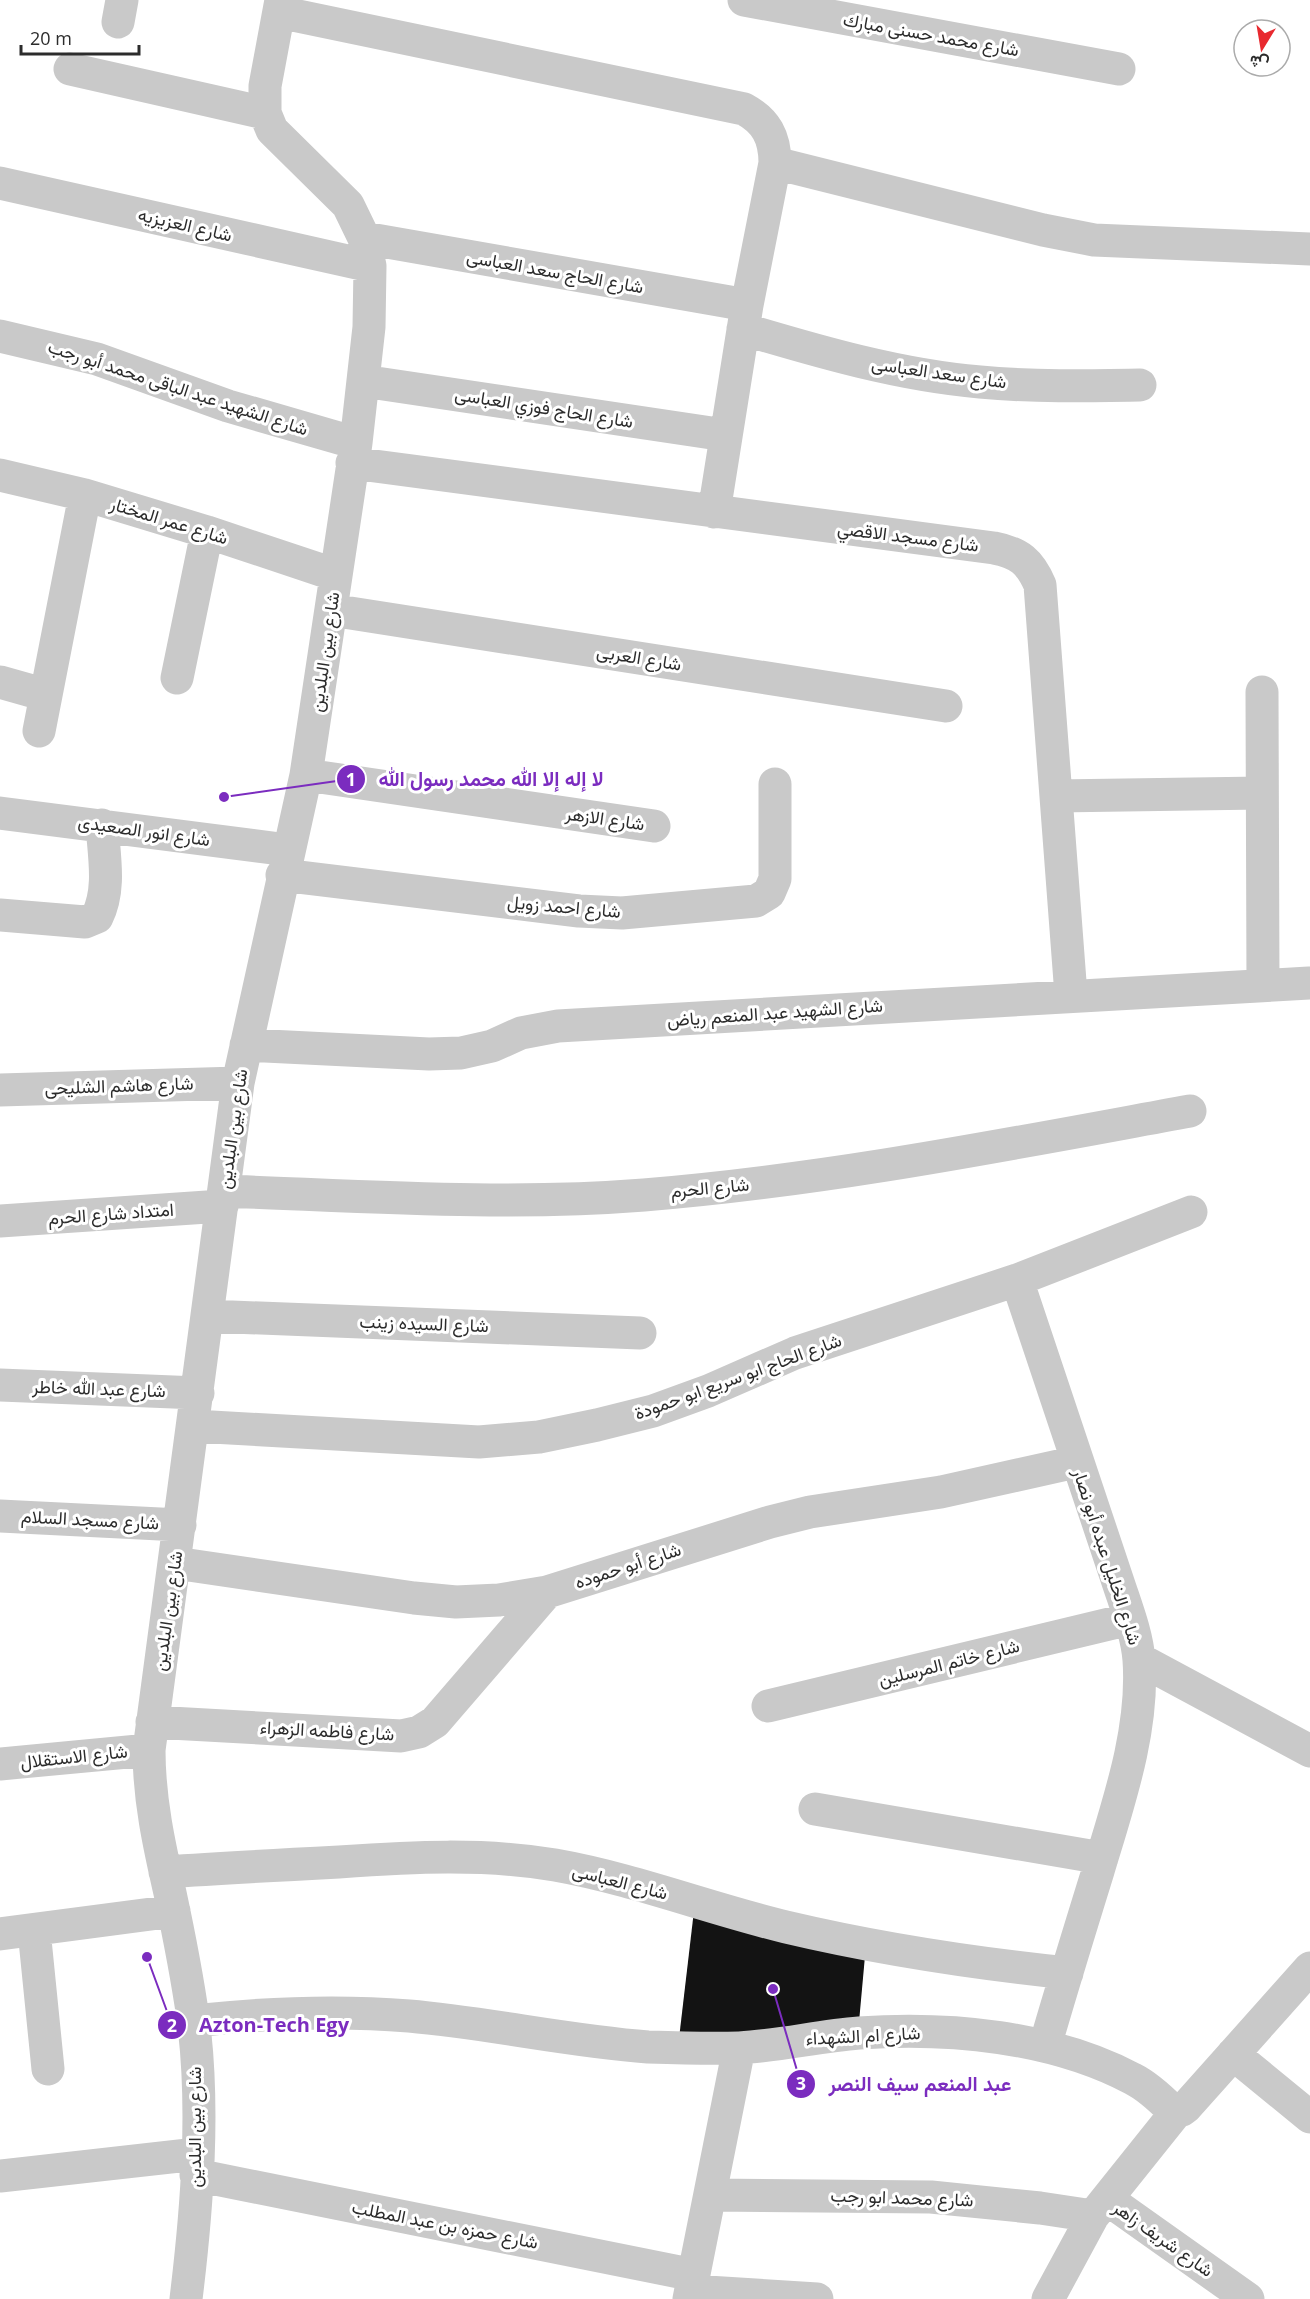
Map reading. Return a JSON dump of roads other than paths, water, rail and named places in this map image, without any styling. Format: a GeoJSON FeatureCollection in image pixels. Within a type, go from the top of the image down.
{"type":"FeatureCollection","features":[{"type":"Feature","properties":{"kind":"street","name":"شارع محمد حسنى مبارك"},"geometry":{"type":"LineString","coordinates":[[744,0],[1119,69]]}},
{"type":"Feature","properties":{"kind":"street"},"geometry":{"type":"LineString","coordinates":[[70,69],[265,112],[265,86],[280,6],[744,109],[760,120],[771,135],[775,147],[775,163],[724,435],[714,512]]}},
{"type":"Feature","properties":{"kind":"street","name":"شارع بين البلدين"},"geometry":{"type":"LineString","coordinates":[[186,2299],[197,2164],[199,2098],[193,2020],[174,1911],[153,1811],[149,1777],[151,1736],[238,1083],[306,775],[354,453],[369,327],[367,252],[348,205],[272,130],[265,112]]}},
{"type":"Feature","properties":{"kind":"street"},"geometry":{"type":"LineString","coordinates":[[775,163],[1043,230],[1094,240],[1310,249]]}},
{"type":"Feature","properties":{"kind":"street","name":"شارع العزيزيه"},"geometry":{"type":"LineString","coordinates":[[0,183],[367,252]]}},
{"type":"Feature","properties":{"kind":"street","name":"شارع الحاج سعد العباسى"},"geometry":{"type":"LineString","coordinates":[[367,252],[745,317]]}},
{"type":"Feature","properties":{"kind":"street","name":"شارع سعد العباسى"},"geometry":{"type":"LineString","coordinates":[[745,317],[820,352],[899,370],[967,380],[1059,386],[1140,385]]}},
{"type":"Feature","properties":{"kind":"street","name":"شارع الشهيد عبد الباقى محمد أبو رجب"},"geometry":{"type":"LineString","coordinates":[[0,336],[97,359],[354,453]]}},
{"type":"Feature","properties":{"kind":"street","name":"شارع الحاج فوزي العباسى"},"geometry":{"type":"LineString","coordinates":[[363,381],[724,435]]}},
{"type":"Feature","properties":{"kind":"street","name":"شارع مسجد الاقصي"},"geometry":{"type":"LineString","coordinates":[[354,453],[714,512],[994,548],[1010,551],[1023,559],[1034,571],[1040,585],[1071,995]]}},
{"type":"Feature","properties":{"kind":"street","name":"شارع عمر المختار"},"geometry":{"type":"LineString","coordinates":[[0,475],[85,495],[336,575]]}},
{"type":"Feature","properties":{"kind":"street"},"geometry":{"type":"LineString","coordinates":[[39,731],[85,495]]}},
{"type":"Feature","properties":{"kind":"street"},"geometry":{"type":"LineString","coordinates":[[177,678],[207,532]]}},
{"type":"Feature","properties":{"kind":"street","name":"شارع العربى"},"geometry":{"type":"LineString","coordinates":[[331,610],[946,706]]}},
{"type":"Feature","properties":{"kind":"street"},"geometry":{"type":"LineString","coordinates":[[0,682],[46,695]]}},
{"type":"Feature","properties":{"kind":"street"},"geometry":{"type":"LineString","coordinates":[[1262,692],[1263,985]]}},
{"type":"Feature","properties":{"kind":"street","name":"شارع الازهر"},"geometry":{"type":"LineString","coordinates":[[306,775],[654,826]]}},
{"type":"Feature","properties":{"kind":"street","name":"شارع احمد زويل"},"geometry":{"type":"LineString","coordinates":[[285,863],[579,911],[622,913],[756,901],[769,893],[775,879],[775,784]]}},
{"type":"Feature","properties":{"kind":"street"},"geometry":{"type":"LineString","coordinates":[[1056,796],[1262,793]]}},
{"type":"Feature","properties":{"kind":"street","name":"شارع انور الصعيدى"},"geometry":{"type":"LineString","coordinates":[[0,813],[102,825],[285,863]]}},
{"type":"Feature","properties":{"kind":"street"},"geometry":{"type":"LineString","coordinates":[[0,915],[85,922],[97,918],[104,903],[105,888],[102,825]]}},
{"type":"Feature","properties":{"kind":"street","name":"شارع الشهيد عبد المنعم رياض"},"geometry":{"type":"LineString","coordinates":[[246,1045],[429,1054],[461,1053],[492,1046],[521,1033],[558,1026],[1309,983]]}},
{"type":"Feature","properties":{"kind":"street","name":"شارع هاشم الشليحى"},"geometry":{"type":"LineString","coordinates":[[0,1089],[238,1083]]}},
{"type":"Feature","properties":{"kind":"street","name":"شارع الحرم"},"geometry":{"type":"LineString","coordinates":[[223,1199],[494,1201],[642,1195],[792,1180],[914,1161],[1190,1111]]}},
{"type":"Feature","properties":{"kind":"street","name":"امتداد شارع الحرم"},"geometry":{"type":"LineString","coordinates":[[0,1221],[223,1199]]}},
{"type":"Feature","properties":{"kind":"street","name":"شارع الحاج ابو سريع ابو حمودة"},"geometry":{"type":"LineString","coordinates":[[194,1426],[479,1442],[538,1437],[653,1411],[708,1391],[795,1353],[1017,1280],[1191,1212]]}},
{"type":"Feature","properties":{"kind":"street","name":"شارع الخليل عبده أبو نصار"},"geometry":{"type":"LineString","coordinates":[[1017,1280],[1130,1619],[1139,1659],[1139,1697],[1135,1731],[1118,1804],[1045,2046]]}},
{"type":"Feature","properties":{"kind":"street","name":"شارع السيده زينب"},"geometry":{"type":"LineString","coordinates":[[208,1316],[640,1333]]}},
{"type":"Feature","properties":{"kind":"street","name":"شارع عبد الله خاطر"},"geometry":{"type":"LineString","coordinates":[[0,1385],[198,1393]]}},
{"type":"Feature","properties":{"kind":"street","name":"شارع أبو حموده"},"geometry":{"type":"LineString","coordinates":[[175,1563],[414,1598],[456,1602],[499,1600],[547,1592],[770,1522],[810,1512],[941,1492],[1076,1462]]}},
{"type":"Feature","properties":{"kind":"street","name":"شارع مسجد السلام"},"geometry":{"type":"LineString","coordinates":[[0,1516],[180,1525]]}},
{"type":"Feature","properties":{"kind":"street","name":"شارع فاطمه الزهراء"},"geometry":{"type":"LineString","coordinates":[[151,1736],[401,1736],[419,1732],[435,1722],[547,1592]]}},
{"type":"Feature","properties":{"kind":"street","name":"شارع خاتم المرسلين"},"geometry":{"type":"LineString","coordinates":[[768,1706],[1130,1619]]}},
{"type":"Feature","properties":{"kind":"street"},"geometry":{"type":"LineString","coordinates":[[1139,1659],[1310,1751]]}},
{"type":"Feature","properties":{"kind":"street","name":"شارع الاستقلال"},"geometry":{"type":"LineString","coordinates":[[0,1764],[151,1736]]}},
{"type":"Feature","properties":{"kind":"street"},"geometry":{"type":"LineString","coordinates":[[815,1809],[1102,1858]]}},
{"type":"Feature","properties":{"kind":"street","name":"شارع العباسى"},"geometry":{"type":"LineString","coordinates":[[165,1872],[408,1858],[481,1858],[554,1865],[626,1881],[784,1927],[878,1948],[972,1963],[1067,1973]]}},
{"type":"Feature","properties":{"kind":"street"},"geometry":{"type":"LineString","coordinates":[[0,1934],[174,1911]]}},
{"type":"Feature","properties":{"kind":"street"},"geometry":{"type":"LineString","coordinates":[[34,1930],[48,2069]]}},
{"type":"Feature","properties":{"kind":"street"},"geometry":{"type":"LineString","coordinates":[[1048,2299],[1100,2208],[1178,2111],[1186,2107],[1310,1968]]}},
{"type":"Feature","properties":{"kind":"street","name":"شارع ام الشهداء"},"geometry":{"type":"LineString","coordinates":[[193,2020],[266,2013],[338,2012],[410,2016],[566,2039],[650,2047],[739,2048],[858,2033],[921,2032],[983,2036],[1045,2046],[1091,2060],[1135,2080],[1172,2110],[1178,2111]]}},
{"type":"Feature","properties":{"kind":"street"},"geometry":{"type":"LineString","coordinates":[[691,2288],[739,2048]]}},
{"type":"Feature","properties":{"kind":"street"},"geometry":{"type":"LineString","coordinates":[[1233,2054],[1310,2117]]}},
{"type":"Feature","properties":{"kind":"street","name":"شارع حمزه بن عبد المطلب"},"geometry":{"type":"LineString","coordinates":[[0,2176],[197,2164],[691,2288],[817,2299]]}},
{"type":"Feature","properties":{"kind":"street","name":"شارع محمد ابو رجب"},"geometry":{"type":"LineString","coordinates":[[710,2195],[931,2197],[1007,2204],[1100,2208]]}},
{"type":"Feature","properties":{"kind":"street","name":"شارع شريف زاهر"},"geometry":{"type":"LineString","coordinates":[[1100,2208],[1248,2299]]}},
{"type":"Feature","properties":{"kind":"place","name":"لا إله إلا الله محمد رسول الله"},"geometry":{"type":"Point","coordinates":[224,797]}},
{"type":"Feature","properties":{"kind":"place","name":"Azton-Tech Egy"},"geometry":{"type":"Point","coordinates":[147,1957]}},
{"type":"Feature","properties":{"kind":"place","name":"عبد المنعم سيف النصر"},"geometry":{"type":"Point","coordinates":[773,1989]}}]}
